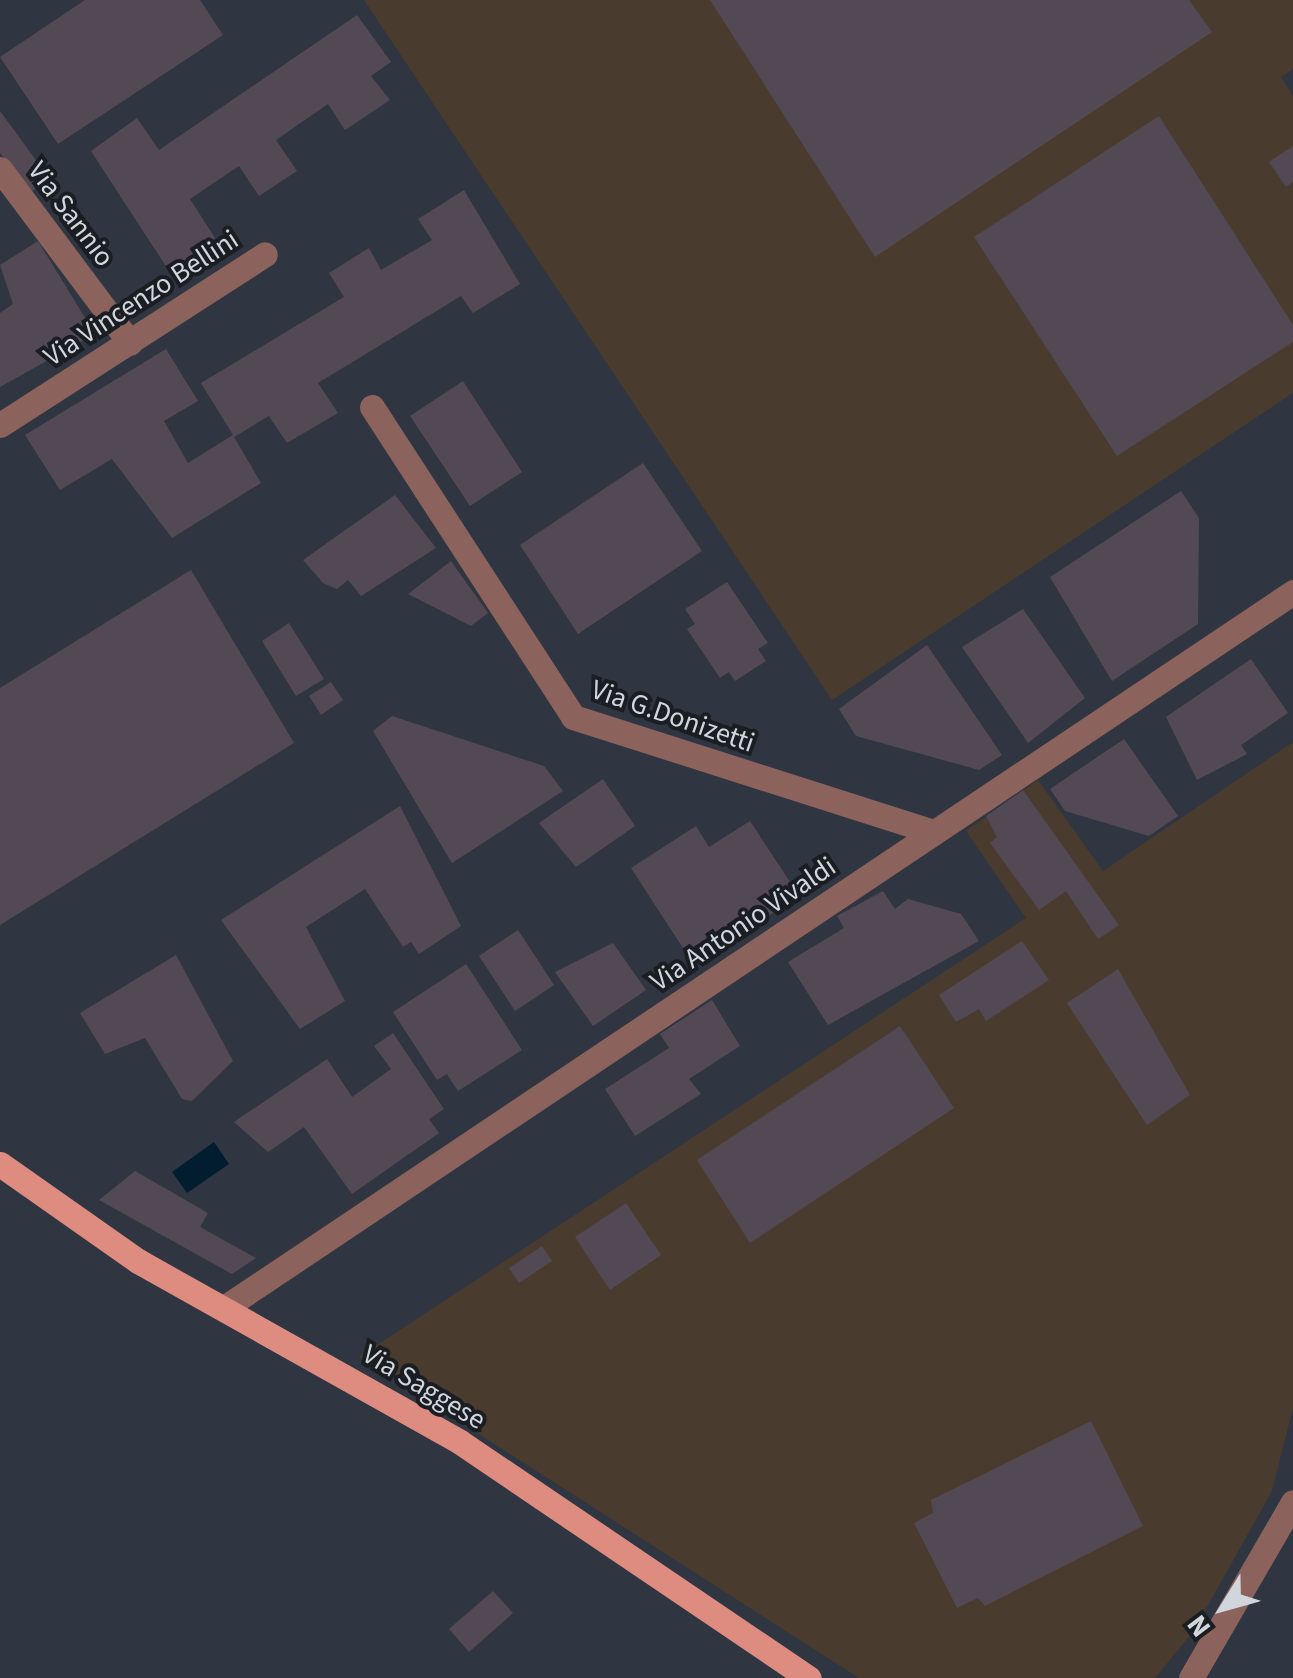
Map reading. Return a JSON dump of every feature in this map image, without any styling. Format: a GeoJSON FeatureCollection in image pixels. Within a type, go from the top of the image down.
{"type":"FeatureCollection","features":[{"type":"Feature","properties":{"kind":"main road","name":"Via Saggese"},"geometry":{"type":"LineString","coordinates":[[0,1164],[138,1260],[227,1306],[460,1442],[808,1678]]}},
{"type":"Feature","properties":{"kind":"street","name":"Via Sannio"},"geometry":{"type":"LineString","coordinates":[[0,169],[130,343]]}},
{"type":"Feature","properties":{"kind":"street","name":"Via Vincenzo Bellini"},"geometry":{"type":"LineString","coordinates":[[0,425],[265,254]]}},
{"type":"Feature","properties":{"kind":"street","name":"Via G.Donizetti"},"geometry":{"type":"LineString","coordinates":[[372,406],[573,718],[934,832]]}},
{"type":"Feature","properties":{"kind":"street","name":"Via Antonio Vivaldi"},"geometry":{"type":"LineString","coordinates":[[227,1306],[1293,592]]}},
{"type":"Feature","properties":{"kind":"street"},"geometry":{"type":"LineString","coordinates":[[1191,1678],[1293,1502]]}},
{"type":"Feature","properties":{"kind":"shaded area"},"geometry":{"type":"Polygon","coordinates":[[[364,0],[1293,0],[1293,69],[1281,77],[1293,96],[1293,393],[832,700],[364,0]]]}},
{"type":"Feature","properties":{"kind":"shaded area"},"geometry":{"type":"Polygon","coordinates":[[[1293,742],[1293,1408],[1272,1491],[1193,1632],[1155,1678],[859,1678],[359,1357],[1026,918],[966,831],[1038,780],[1103,871],[1293,742]]]}},
{"type":"Feature","properties":{"kind":"water"},"geometry":{"type":"Polygon","coordinates":[[[214,1142],[229,1164],[187,1193],[172,1172],[214,1142]]]}},
{"type":"Feature","properties":{"kind":"building"},"geometry":{"type":"Polygon","coordinates":[[[85,0],[200,0],[223,35],[58,144],[0,57],[85,0]]]}},
{"type":"Feature","properties":{"kind":"building"},"geometry":{"type":"Polygon","coordinates":[[[710,0],[1189,0],[1212,32],[875,257],[710,0]]]}},
{"type":"Feature","properties":{"kind":"building"},"geometry":{"type":"Polygon","coordinates":[[[357,15],[391,62],[371,76],[390,100],[345,130],[328,104],[276,140],[297,171],[259,196],[239,166],[190,199],[215,238],[169,271],[91,151],[137,118],[159,150],[357,15]]]}},
{"type":"Feature","properties":{"kind":"building"},"geometry":{"type":"Polygon","coordinates":[[[0,111],[49,178],[32,191],[0,153],[0,111]]]}},
{"type":"Feature","properties":{"kind":"building"},"geometry":{"type":"Polygon","coordinates":[[[1159,116],[1293,325],[1293,342],[1117,456],[974,237],[1159,116]]]}},
{"type":"Feature","properties":{"kind":"building"},"geometry":{"type":"Polygon","coordinates":[[[1293,146],[1293,182],[1286,187],[1269,162],[1293,146]]]}},
{"type":"Feature","properties":{"kind":"building"},"geometry":{"type":"Polygon","coordinates":[[[464,190],[520,284],[473,313],[461,296],[318,383],[338,413],[287,443],[269,416],[234,437],[261,483],[172,538],[112,459],[60,490],[25,435],[166,349],[198,401],[164,421],[188,463],[233,435],[201,383],[344,297],[329,273],[369,248],[381,270],[432,240],[418,219],[464,190]]]}},
{"type":"Feature","properties":{"kind":"building"},"geometry":{"type":"Polygon","coordinates":[[[38,241],[95,334],[0,387],[0,313],[13,304],[0,265],[38,241]]]}},
{"type":"Feature","properties":{"kind":"building"},"geometry":{"type":"Polygon","coordinates":[[[463,381],[522,472],[470,506],[410,416],[463,381]]]}},
{"type":"Feature","properties":{"kind":"building"},"geometry":{"type":"Polygon","coordinates":[[[643,463],[702,551],[578,634],[520,545],[643,463]]]}},
{"type":"Feature","properties":{"kind":"building"},"geometry":{"type":"Polygon","coordinates":[[[1181,491],[1199,518],[1198,624],[1112,681],[1050,577],[1181,491]]]}},
{"type":"Feature","properties":{"kind":"building"},"geometry":{"type":"Polygon","coordinates":[[[395,495],[436,548],[361,596],[348,580],[337,589],[323,583],[303,560],[395,495]]]}},
{"type":"Feature","properties":{"kind":"building"},"geometry":{"type":"Polygon","coordinates":[[[451,561],[488,613],[471,626],[408,594],[451,561]]]}},
{"type":"Feature","properties":{"kind":"building"},"geometry":{"type":"Polygon","coordinates":[[[191,570],[294,743],[0,925],[0,688],[191,570]]]}},
{"type":"Feature","properties":{"kind":"building"},"geometry":{"type":"Polygon","coordinates":[[[727,582],[768,643],[758,649],[766,661],[735,681],[729,672],[720,678],[687,629],[695,624],[685,609],[727,582]]]}},
{"type":"Feature","properties":{"kind":"building"},"geometry":{"type":"Polygon","coordinates":[[[1023,609],[1085,698],[1028,743],[962,647],[1023,609]]]}},
{"type":"Feature","properties":{"kind":"building"},"geometry":{"type":"Polygon","coordinates":[[[289,623],[324,679],[296,696],[262,641],[289,623]]]}},
{"type":"Feature","properties":{"kind":"building"},"geometry":{"type":"Polygon","coordinates":[[[927,645],[1002,755],[979,770],[856,736],[839,709],[927,645]]]}},
{"type":"Feature","properties":{"kind":"building"},"geometry":{"type":"Polygon","coordinates":[[[1251,659],[1288,713],[1241,745],[1247,754],[1197,780],[1166,717],[1251,659]]]}},
{"type":"Feature","properties":{"kind":"building"},"geometry":{"type":"Polygon","coordinates":[[[331,682],[343,700],[321,715],[309,696],[331,682]]]}},
{"type":"Feature","properties":{"kind":"building"},"geometry":{"type":"Polygon","coordinates":[[[392,716],[544,766],[563,791],[452,863],[373,731],[392,716]]]}},
{"type":"Feature","properties":{"kind":"building"},"geometry":{"type":"Polygon","coordinates":[[[1124,739],[1178,816],[1149,836],[1065,811],[1050,789],[1124,739]]]}},
{"type":"Feature","properties":{"kind":"building"},"geometry":{"type":"Polygon","coordinates":[[[603,779],[635,826],[576,867],[539,823],[603,779]]]}},
{"type":"Feature","properties":{"kind":"building"},"geometry":{"type":"Polygon","coordinates":[[[1023,790],[1119,925],[1098,939],[1066,891],[1039,910],[990,843],[997,837],[986,816],[1023,790]]]}},
{"type":"Feature","properties":{"kind":"building"},"geometry":{"type":"Polygon","coordinates":[[[400,806],[461,926],[419,954],[411,942],[403,947],[365,889],[306,927],[345,1001],[300,1029],[221,920],[400,806]]]}},
{"type":"Feature","properties":{"kind":"building"},"geometry":{"type":"Polygon","coordinates":[[[750,821],[799,896],[694,965],[631,868],[696,826],[709,847],[750,821]]]}},
{"type":"Feature","properties":{"kind":"building"},"geometry":{"type":"Polygon","coordinates":[[[883,891],[895,909],[908,899],[961,914],[979,941],[828,1025],[788,962],[844,928],[837,916],[883,891]]]}},
{"type":"Feature","properties":{"kind":"building"},"geometry":{"type":"Polygon","coordinates":[[[518,930],[554,985],[515,1011],[479,956],[518,930]]]}},
{"type":"Feature","properties":{"kind":"building"},"geometry":{"type":"Polygon","coordinates":[[[1022,941],[1049,980],[986,1021],[979,1009],[956,1022],[939,995],[1022,941]]]}},
{"type":"Feature","properties":{"kind":"building"},"geometry":{"type":"Polygon","coordinates":[[[613,943],[646,990],[593,1026],[555,972],[613,943]]]}},
{"type":"Feature","properties":{"kind":"building"},"geometry":{"type":"Polygon","coordinates":[[[176,955],[233,1061],[192,1101],[182,1099],[145,1038],[105,1054],[80,1013],[176,955]]]}},
{"type":"Feature","properties":{"kind":"building"},"geometry":{"type":"Polygon","coordinates":[[[466,964],[522,1050],[458,1091],[447,1074],[437,1080],[393,1012],[466,964]]]}},
{"type":"Feature","properties":{"kind":"building"},"geometry":{"type":"Polygon","coordinates":[[[1118,969],[1190,1095],[1147,1125],[1067,1003],[1118,969]]]}},
{"type":"Feature","properties":{"kind":"building"},"geometry":{"type":"Polygon","coordinates":[[[712,1000],[740,1046],[689,1079],[701,1094],[635,1136],[605,1089],[669,1048],[660,1034],[712,1000]]]}},
{"type":"Feature","properties":{"kind":"building"},"geometry":{"type":"Polygon","coordinates":[[[900,1026],[954,1108],[750,1243],[697,1160],[900,1026]]]}},
{"type":"Feature","properties":{"kind":"building"},"geometry":{"type":"Polygon","coordinates":[[[393,1033],[444,1109],[429,1119],[439,1133],[352,1194],[304,1127],[268,1152],[234,1122],[327,1059],[352,1097],[391,1069],[374,1046],[393,1033]]]}},
{"type":"Feature","properties":{"kind":"building"},"geometry":{"type":"Polygon","coordinates":[[[135,1171],[208,1213],[200,1227],[256,1258],[232,1274],[99,1200],[135,1171]]]}},
{"type":"Feature","properties":{"kind":"building"},"geometry":{"type":"Polygon","coordinates":[[[626,1203],[661,1255],[610,1290],[575,1237],[626,1203]]]}},
{"type":"Feature","properties":{"kind":"building"},"geometry":{"type":"Polygon","coordinates":[[[542,1246],[552,1261],[519,1283],[509,1268],[542,1246]]]}},
{"type":"Feature","properties":{"kind":"building"},"geometry":{"type":"Polygon","coordinates":[[[1091,1421],[1143,1526],[985,1606],[978,1598],[957,1608],[914,1523],[933,1513],[931,1500],[1091,1421]]]}},
{"type":"Feature","properties":{"kind":"building"},"geometry":{"type":"Polygon","coordinates":[[[493,1591],[513,1613],[469,1652],[449,1629],[493,1591]]]}}]}
